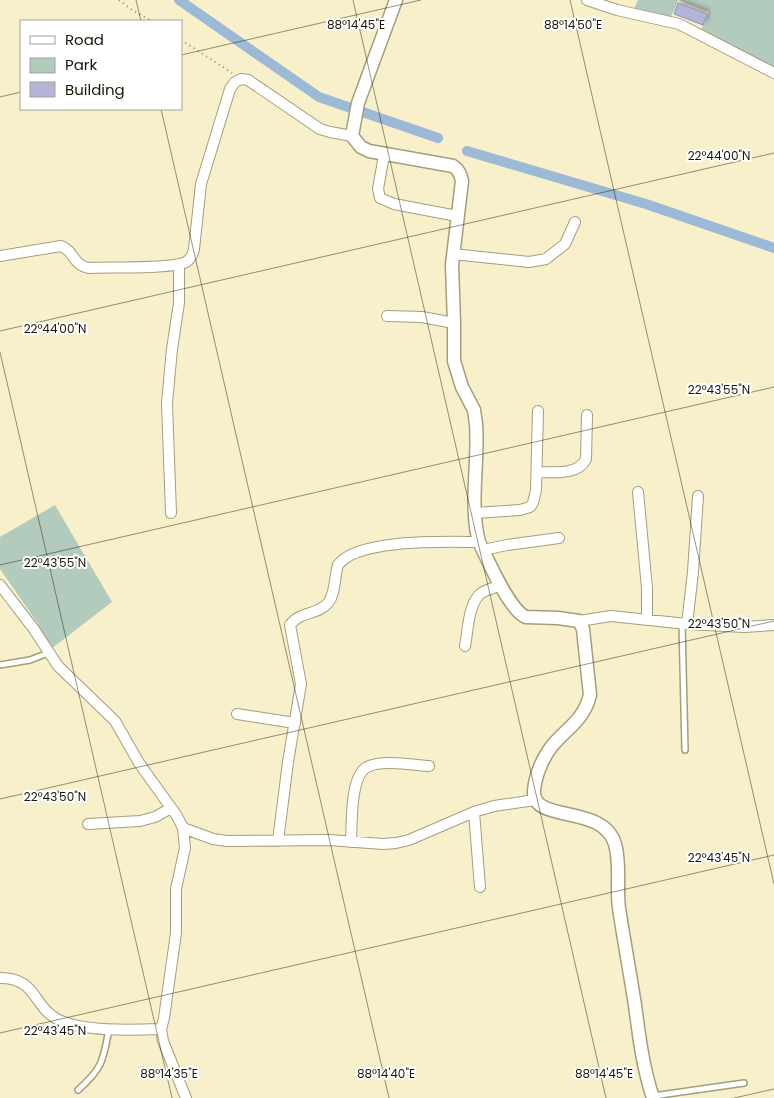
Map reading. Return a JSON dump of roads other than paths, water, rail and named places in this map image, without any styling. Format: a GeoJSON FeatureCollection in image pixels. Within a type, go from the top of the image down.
{"type":"FeatureCollection","features":[{"type":"Feature","properties":{"kind":"street"},"geometry":{"type":"LineString","coordinates":[[396,0],[358,103],[352,132],[361,147],[384,155],[453,166],[458,169],[462,181],[452,265],[454,362],[462,387],[474,410],[476,424],[474,513],[481,546],[515,609],[520,615],[526,617],[579,621],[611,616],[685,624],[744,627],[774,626]]}},
{"type":"Feature","properties":{"kind":"street"},"geometry":{"type":"LineString","coordinates":[[587,0],[608,3],[679,24],[774,73]]}},
{"type":"Feature","properties":{"kind":"street"},"geometry":{"type":"LineString","coordinates":[[0,256],[61,246],[67,248],[76,263],[89,268],[179,264],[186,262],[192,256],[194,249],[201,184],[230,90],[235,82],[242,79],[248,80],[320,129],[330,132],[352,132]]}},
{"type":"Feature","properties":{"kind":"street"},"geometry":{"type":"LineString","coordinates":[[384,155],[378,189],[380,198],[394,204],[457,216]]}},
{"type":"Feature","properties":{"kind":"street"},"geometry":{"type":"LineString","coordinates":[[453,254],[530,262],[546,259],[565,244],[575,222]]}},
{"type":"Feature","properties":{"kind":"street"},"geometry":{"type":"LineString","coordinates":[[171,513],[167,403],[179,303],[179,264]]}},
{"type":"Feature","properties":{"kind":"street"},"geometry":{"type":"LineString","coordinates":[[386,316],[422,317],[454,323]]}},
{"type":"Feature","properties":{"kind":"street"},"geometry":{"type":"LineString","coordinates":[[474,513],[520,510],[530,507],[533,503],[537,472],[538,411]]}},
{"type":"Feature","properties":{"kind":"street"},"geometry":{"type":"LineString","coordinates":[[537,472],[568,471],[578,468],[584,463],[586,459],[587,415]]}},
{"type":"Feature","properties":{"kind":"street"},"geometry":{"type":"LineString","coordinates":[[638,492],[647,588],[647,620]]}},
{"type":"Feature","properties":{"kind":"street"},"geometry":{"type":"LineString","coordinates":[[685,624],[693,572],[698,496]]}},
{"type":"Feature","properties":{"kind":"street"},"geometry":{"type":"LineString","coordinates":[[278,840],[301,684],[290,625],[298,617],[323,607],[328,603],[332,596],[336,571],[341,561],[354,553],[381,546],[438,542],[481,546],[507,545],[559,538]]}},
{"type":"Feature","properties":{"kind":"street"},"geometry":{"type":"LineString","coordinates":[[0,585],[58,666],[115,721],[139,763],[183,828],[185,848],[176,889],[176,933],[161,1029],[163,1041],[186,1098]]}},
{"type":"Feature","properties":{"kind":"street"},"geometry":{"type":"LineString","coordinates":[[465,646],[475,600],[482,593],[501,585]]}},
{"type":"Feature","properties":{"kind":"street"},"geometry":{"type":"LineString","coordinates":[[579,621],[585,635],[590,695],[588,704],[574,725],[552,746],[542,763],[534,790],[535,800],[539,806],[546,810],[596,822],[607,830],[615,843],[619,869],[619,906],[641,1050],[652,1097]]}},
{"type":"Feature","properties":{"kind":"street"},"geometry":{"type":"LineString","coordinates":[[237,714],[295,723]]}},
{"type":"Feature","properties":{"kind":"street"},"geometry":{"type":"LineString","coordinates":[[351,842],[354,796],[358,778],[363,770],[367,767],[383,763],[429,766]]}},
{"type":"Feature","properties":{"kind":"street"},"geometry":{"type":"LineString","coordinates":[[183,828],[213,839],[227,841],[329,840],[383,844],[409,840],[474,812],[494,806],[535,800]]}},
{"type":"Feature","properties":{"kind":"street"},"geometry":{"type":"LineString","coordinates":[[88,824],[140,821],[155,817],[171,808]]}},
{"type":"Feature","properties":{"kind":"street"},"geometry":{"type":"LineString","coordinates":[[474,812],[480,887]]}},
{"type":"Feature","properties":{"kind":"street"},"geometry":{"type":"LineString","coordinates":[[0,978],[12,978],[19,981],[32,991],[46,1010],[57,1019],[74,1025],[109,1029],[161,1029]]}},
{"type":"Feature","properties":{"kind":"lane"},"geometry":{"type":"LineString","coordinates":[[685,624],[685,750]]}},
{"type":"Feature","properties":{"kind":"lane"},"geometry":{"type":"LineString","coordinates":[[0,665],[30,660],[48,653]]}},
{"type":"Feature","properties":{"kind":"lane"},"geometry":{"type":"LineString","coordinates":[[78,1090],[96,1072],[103,1058],[109,1029]]}},
{"type":"Feature","properties":{"kind":"lane"},"geometry":{"type":"LineString","coordinates":[[652,1097],[744,1083]]}},
{"type":"Feature","properties":{"kind":"waterway"},"geometry":{"type":"LineString","coordinates":[[179,0],[319,97],[438,138]]}},
{"type":"Feature","properties":{"kind":"waterway"},"geometry":{"type":"LineString","coordinates":[[467,151],[646,204],[774,248]]}}]}
